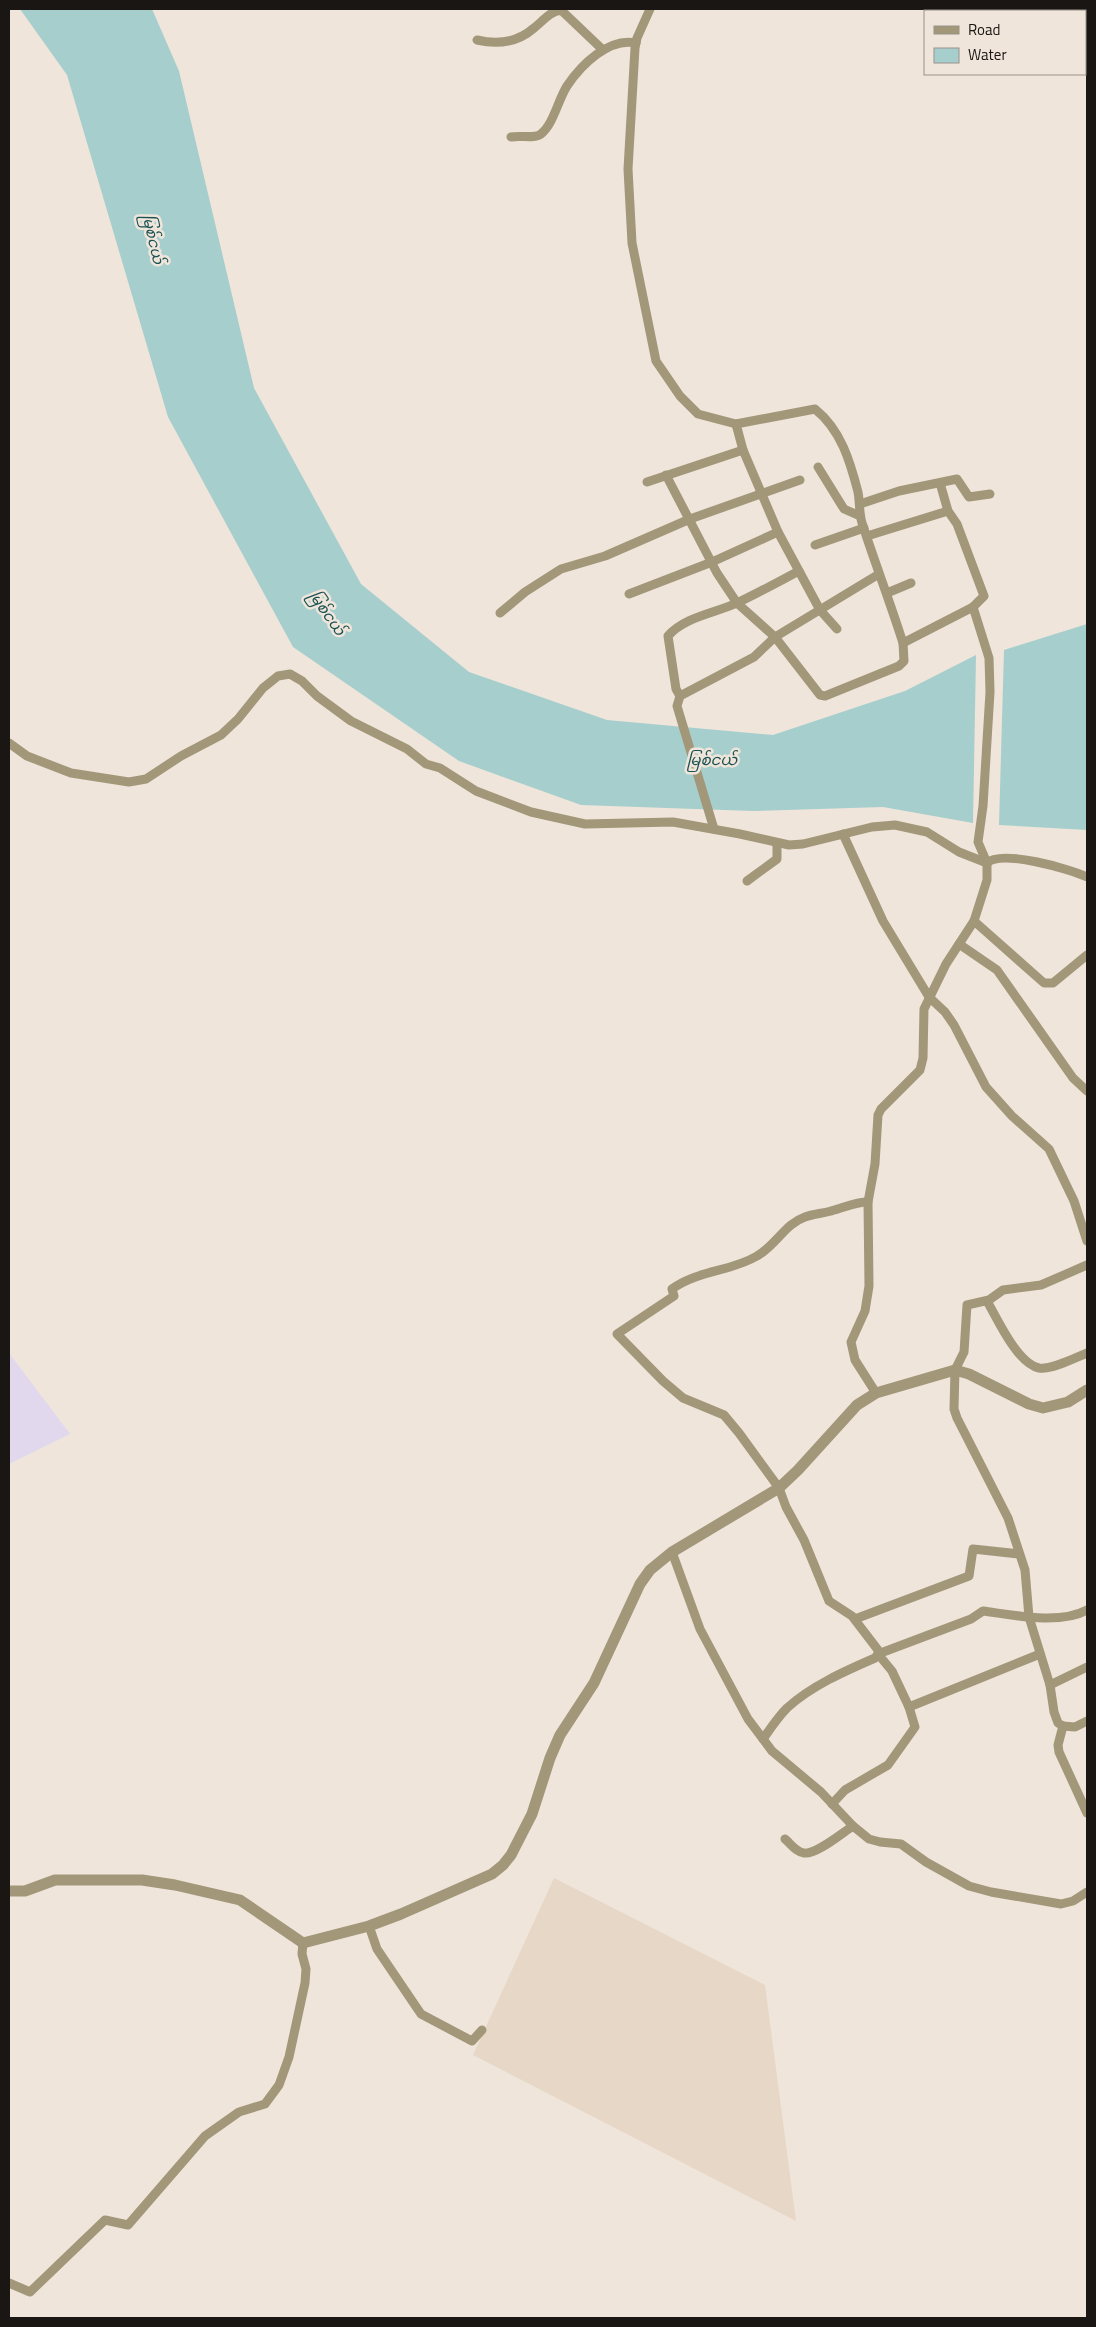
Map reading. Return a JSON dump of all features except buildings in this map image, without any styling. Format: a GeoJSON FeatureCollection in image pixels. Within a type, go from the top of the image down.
{"type":"FeatureCollection","features":[{"type":"Feature","properties":{"kind":"street"},"geometry":{"type":"LineString","coordinates":[[650,9],[636,43],[628,169],[632,243],[656,361],[680,396],[698,414],[736,424],[815,409],[835,428],[841,439],[860,504],[860,516],[903,643],[904,661],[899,666],[822,697],[774,637],[737,603],[712,562],[666,475]]}},
{"type":"Feature","properties":{"kind":"street"},"geometry":{"type":"LineString","coordinates":[[477,40],[493,44],[526,34],[548,15],[561,10],[603,50]]}},
{"type":"Feature","properties":{"kind":"street"},"geometry":{"type":"LineString","coordinates":[[511,137],[522,135],[533,137],[540,135],[546,129],[567,86],[590,60],[603,50],[625,41],[636,43]]}},
{"type":"Feature","properties":{"kind":"street"},"geometry":{"type":"LineString","coordinates":[[736,424],[743,450],[778,532],[820,610],[837,630]]}},
{"type":"Feature","properties":{"kind":"street"},"geometry":{"type":"LineString","coordinates":[[647,482],[743,450]]}},
{"type":"Feature","properties":{"kind":"street"},"geometry":{"type":"LineString","coordinates":[[818,467],[844,509],[860,516]]}},
{"type":"Feature","properties":{"kind":"street"},"geometry":{"type":"LineString","coordinates":[[860,504],[898,491],[957,479],[969,497],[990,494]]}},
{"type":"Feature","properties":{"kind":"street"},"geometry":{"type":"LineString","coordinates":[[500,613],[525,592],[561,569],[605,556],[690,519],[800,480]]}},
{"type":"Feature","properties":{"kind":"street"},"geometry":{"type":"LineString","coordinates":[[903,643],[973,607],[984,596],[957,524],[948,511],[940,483]]}},
{"type":"Feature","properties":{"kind":"street"},"geometry":{"type":"LineString","coordinates":[[815,545],[948,511]]}},
{"type":"Feature","properties":{"kind":"street"},"geometry":{"type":"LineString","coordinates":[[629,594],[712,562],[778,532]]}},
{"type":"Feature","properties":{"kind":"street"},"geometry":{"type":"LineString","coordinates":[[680,696],[676,689],[668,636],[681,625],[737,603],[799,571]]}},
{"type":"Feature","properties":{"kind":"street"},"geometry":{"type":"LineString","coordinates":[[714,829],[677,706],[680,696],[754,657],[774,637],[879,574]]}},
{"type":"Feature","properties":{"kind":"street"},"geometry":{"type":"LineString","coordinates":[[887,593],[911,583]]}},
{"type":"Feature","properties":{"kind":"street"},"geometry":{"type":"LineString","coordinates":[[876,1393],[855,1360],[851,1342],[864,1311],[869,1286],[868,1202],[874,1164],[878,1115],[881,1109],[920,1070],[923,1058],[924,1009],[959,944],[974,921],[987,880],[987,864],[978,842],[983,806],[990,692],[989,658],[973,607]]}},
{"type":"Feature","properties":{"kind":"street"},"geometry":{"type":"LineString","coordinates":[[9,744],[27,756],[71,772],[129,782],[146,779],[181,756],[220,735],[238,719],[264,688],[278,676],[290,674],[302,681],[317,696],[351,721],[407,749],[426,764],[440,768],[476,792],[502,802],[575,823],[614,825],[668,822],[714,829],[788,846],[804,844],[872,827],[895,825],[927,832],[959,852],[987,864],[999,858],[1013,858],[1087,877]]}},
{"type":"Feature","properties":{"kind":"street"},"geometry":{"type":"LineString","coordinates":[[843,834],[883,921],[929,997],[945,1012],[954,1025],[986,1086],[1012,1116],[1048,1149],[1074,1201],[1087,1241]]}},
{"type":"Feature","properties":{"kind":"street"},"geometry":{"type":"LineString","coordinates":[[747,881],[777,859],[777,843]]}},
{"type":"Feature","properties":{"kind":"street"},"geometry":{"type":"LineString","coordinates":[[974,921],[1044,983],[1053,983],[1087,955]]}},
{"type":"Feature","properties":{"kind":"street"},"geometry":{"type":"LineString","coordinates":[[959,944],[997,970],[1073,1078],[1087,1091]]}},
{"type":"Feature","properties":{"kind":"street"},"geometry":{"type":"LineString","coordinates":[[832,1804],[845,1790],[888,1765],[915,1727],[909,1707],[892,1671],[878,1654],[878,1650],[855,1619],[829,1601],[804,1540],[786,1506],[780,1488],[740,1433],[724,1415],[683,1398],[663,1381],[617,1334],[674,1296],[672,1289],[686,1279],[734,1266],[759,1256],[793,1223],[810,1214],[830,1212],[858,1202],[868,1202]]}},
{"type":"Feature","properties":{"kind":"street"},"geometry":{"type":"LineString","coordinates":[[1087,1265],[1041,1285],[999,1291],[987,1301],[968,1305],[964,1352],[955,1370],[954,1409],[956,1418],[1004,1506],[1025,1570],[1029,1617],[1050,1685],[1054,1712],[1058,1722],[1063,1726],[1075,1727],[1087,1721]]}},
{"type":"Feature","properties":{"kind":"street"},"geometry":{"type":"LineString","coordinates":[[987,1301],[1022,1359],[1039,1368],[1060,1364],[1087,1353]]}},
{"type":"Feature","properties":{"kind":"street"},"geometry":{"type":"LineString","coordinates":[[9,1891],[25,1891],[55,1880],[142,1880],[167,1884],[240,1900],[303,1943],[369,1926],[492,1874],[511,1855],[532,1814],[550,1758],[560,1735],[594,1683],[640,1584],[659,1561],[780,1488],[857,1405],[876,1393],[955,1370],[969,1374],[1029,1404],[1043,1408],[1068,1402],[1087,1390]]}},
{"type":"Feature","properties":{"kind":"street"},"geometry":{"type":"LineString","coordinates":[[855,1619],[969,1576],[973,1549],[1019,1554]]}},
{"type":"Feature","properties":{"kind":"street"},"geometry":{"type":"LineString","coordinates":[[672,1552],[700,1628],[748,1719],[772,1751],[832,1804],[853,1826],[869,1839],[901,1844],[933,1867],[969,1886],[1061,1904],[1073,1901],[1087,1892]]}},
{"type":"Feature","properties":{"kind":"street"},"geometry":{"type":"LineString","coordinates":[[763,1739],[785,1710],[816,1687],[878,1654],[971,1619],[983,1611],[1029,1617],[1071,1616],[1087,1610]]}},
{"type":"Feature","properties":{"kind":"street"},"geometry":{"type":"LineString","coordinates":[[909,1707],[1040,1654]]}},
{"type":"Feature","properties":{"kind":"street"},"geometry":{"type":"LineString","coordinates":[[1050,1685],[1087,1667]]}},
{"type":"Feature","properties":{"kind":"street"},"geometry":{"type":"LineString","coordinates":[[1063,1726],[1058,1745],[1059,1752],[1087,1813]]}},
{"type":"Feature","properties":{"kind":"street"},"geometry":{"type":"LineString","coordinates":[[785,1839],[795,1849],[804,1853],[812,1852],[853,1826]]}},
{"type":"Feature","properties":{"kind":"street"},"geometry":{"type":"LineString","coordinates":[[369,1926],[377,1949],[422,2014],[472,2041],[482,2030]]}},
{"type":"Feature","properties":{"kind":"street"},"geometry":{"type":"LineString","coordinates":[[9,2284],[30,2292],[105,2220],[128,2225],[204,2136],[238,2112],[265,2104],[279,2085],[289,2057],[305,1983],[306,1969],[302,1954],[303,1943]]}},
{"type":"Feature","properties":{"kind":"shaded area"},"geometry":{"type":"Polygon","coordinates":[[[9,1353],[70,1434],[9,1464],[9,1353]]]}},
{"type":"Feature","properties":{"kind":"shaded area"},"geometry":{"type":"Polygon","coordinates":[[[554,1878],[765,1985],[796,2221],[473,2055],[554,1878]]]}},
{"type":"Feature","properties":{"kind":"water","name":"မြစ်ငယ်"},"geometry":{"type":"Polygon","coordinates":[[[20,9],[152,9],[179,71],[254,388],[361,584],[469,672],[607,720],[773,735],[905,691],[976,655],[973,823],[883,807],[753,811],[581,805],[459,761],[293,647],[168,417],[67,75],[20,9]]]}},
{"type":"Feature","properties":{"kind":"water"},"geometry":{"type":"Polygon","coordinates":[[[1087,624],[1087,830],[999,825],[1004,650],[1087,624]]]}}]}
